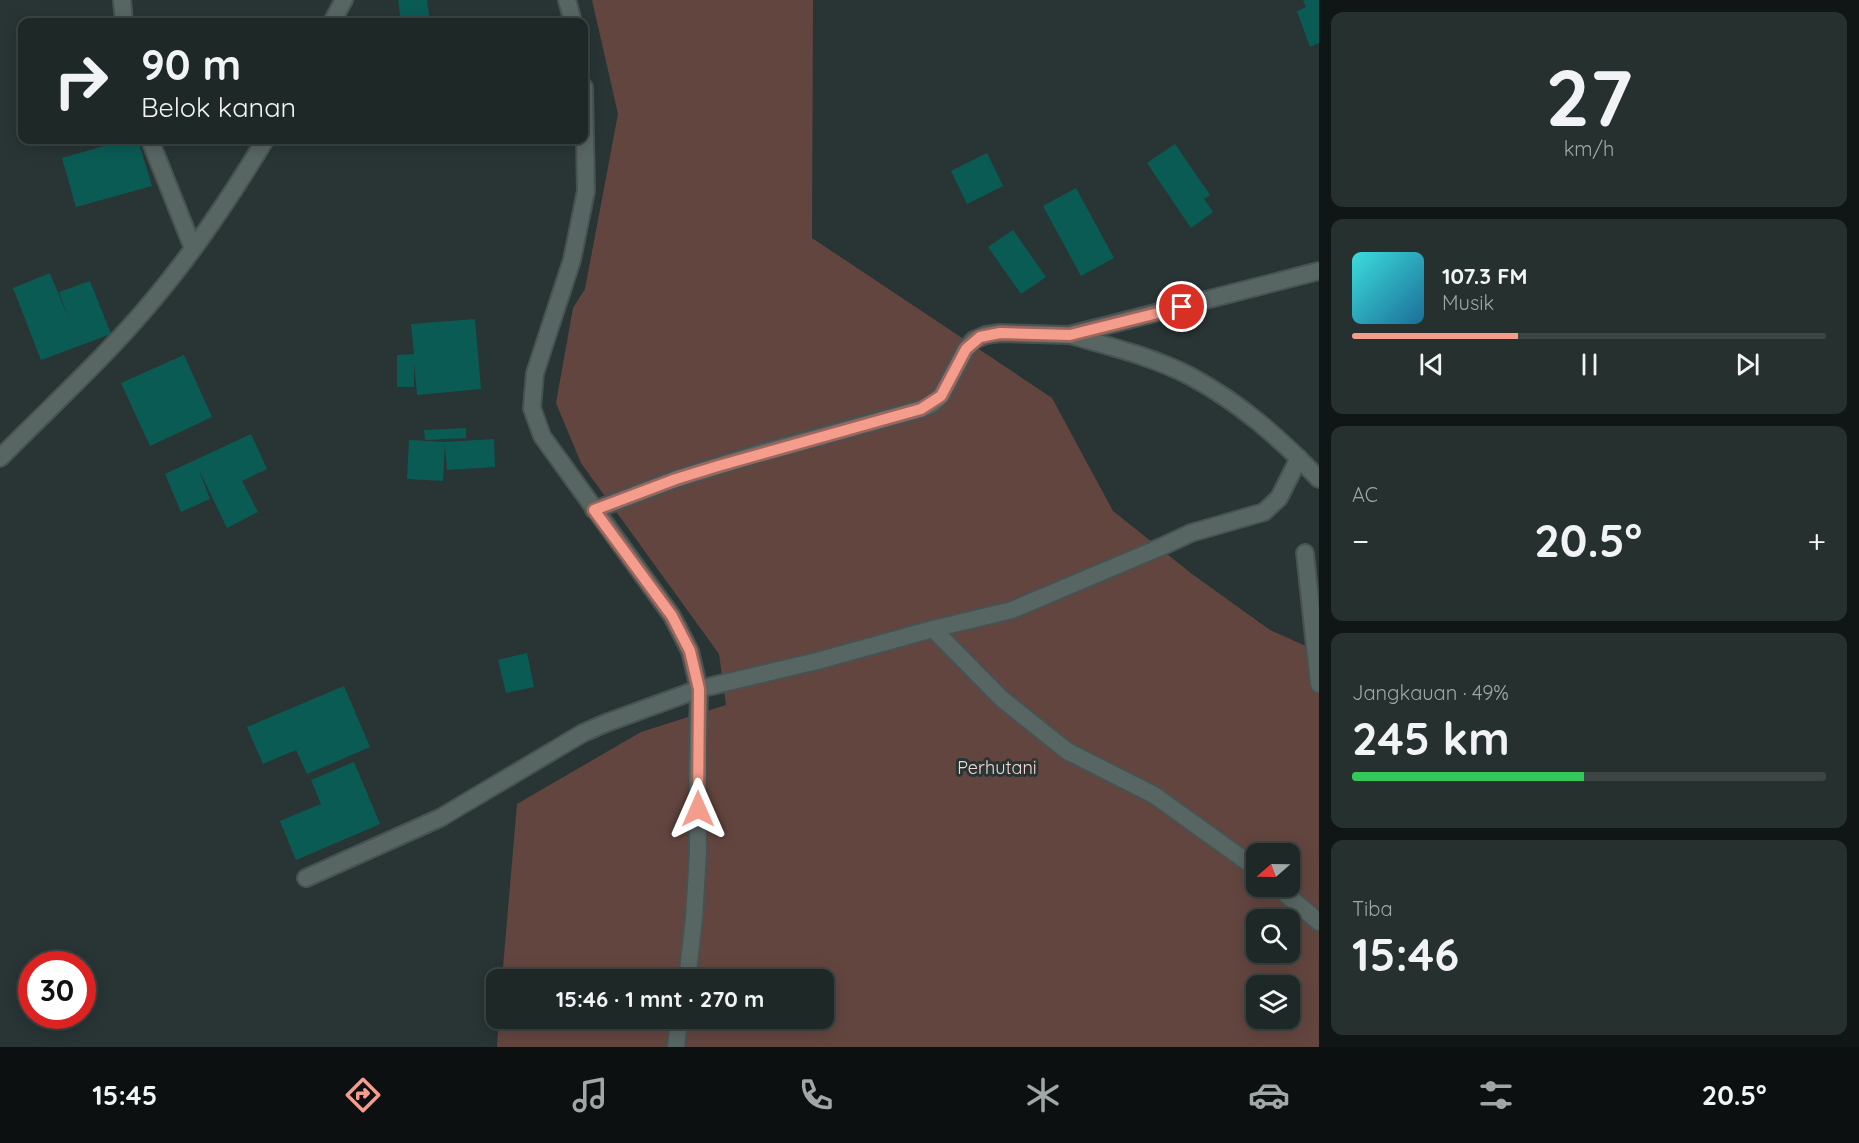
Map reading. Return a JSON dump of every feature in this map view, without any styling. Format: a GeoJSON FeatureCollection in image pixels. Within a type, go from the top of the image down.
{"type":"FeatureCollection","features":[{"type":"Feature","properties":{"kind":"street"},"geometry":{"type":"LineString","coordinates":[[122,0],[124,18]]}},
{"type":"Feature","properties":{"kind":"street"},"geometry":{"type":"LineString","coordinates":[[334,18],[344,0]]}},
{"type":"Feature","properties":{"kind":"street"},"geometry":{"type":"LineString","coordinates":[[567,0],[572,18]]}},
{"type":"Feature","properties":{"kind":"street"},"geometry":{"type":"LineString","coordinates":[[152,144],[193,248]]}},
{"type":"Feature","properties":{"kind":"street"},"geometry":{"type":"LineString","coordinates":[[0,458],[102,356],[158,294],[193,248],[262,144]]}},
{"type":"Feature","properties":{"kind":"street"},"geometry":{"type":"LineString","coordinates":[[585,144],[586,191],[572,260],[535,373],[532,408],[542,436],[679,627],[690,651],[699,689],[698,852],[688,969]]}},
{"type":"Feature","properties":{"kind":"street"},"geometry":{"type":"LineString","coordinates":[[1070,335],[1319,271]]}},
{"type":"Feature","properties":{"kind":"street"},"geometry":{"type":"LineString","coordinates":[[594,510],[718,466],[921,409],[941,396],[966,349],[974,340],[986,334],[1000,333],[1070,335],[1130,351],[1188,375],[1253,416],[1275,434],[1319,479]]}},
{"type":"Feature","properties":{"kind":"street"},"geometry":{"type":"LineString","coordinates":[[306,878],[440,818],[583,733],[606,723],[699,689],[1012,610],[1191,532],[1255,516],[1264,512],[1279,498],[1299,458]]}},
{"type":"Feature","properties":{"kind":"street"},"geometry":{"type":"LineString","coordinates":[[1305,553],[1319,684]]}},
{"type":"Feature","properties":{"kind":"street"},"geometry":{"type":"LineString","coordinates":[[933,629],[1002,699],[1067,751],[1154,795],[1246,861]]}},
{"type":"Feature","properties":{"kind":"street"},"geometry":{"type":"LineString","coordinates":[[1289,897],[1319,922]]}},
{"type":"Feature","properties":{"kind":"street"},"geometry":{"type":"LineString","coordinates":[[676,1047],[678,1029]]}},
{"type":"Feature","properties":{"kind":"green space","name":"Perhutani"},"geometry":{"type":"Polygon","coordinates":[[[592,0],[813,0],[812,238],[1052,398],[1113,511],[1192,574],[1270,630],[1319,652],[1319,1047],[497,1047],[498,1029],[834,1029],[834,969],[503,969],[517,804],[641,732],[726,705],[719,654],[581,463],[556,403],[573,308],[585,289],[618,114],[592,0]]]}},
{"type":"Feature","properties":{"kind":"building"},"geometry":{"type":"Polygon","coordinates":[[[398,0],[427,0],[429,18],[400,18],[398,0]]]}},
{"type":"Feature","properties":{"kind":"building"},"geometry":{"type":"Polygon","coordinates":[[[1303,0],[1319,0],[1319,43],[1310,47],[1297,11],[1306,7],[1303,0]]]}},
{"type":"Feature","properties":{"kind":"building"},"geometry":{"type":"Polygon","coordinates":[[[111,144],[139,144],[152,186],[76,207],[62,158],[111,144]]]}},
{"type":"Feature","properties":{"kind":"building"},"geometry":{"type":"Polygon","coordinates":[[[1175,144],[1210,195],[1204,199],[1213,212],[1191,228],[1147,163],[1175,144]]]}},
{"type":"Feature","properties":{"kind":"building"},"geometry":{"type":"Polygon","coordinates":[[[987,153],[1003,186],[967,204],[951,171],[987,153]]]}},
{"type":"Feature","properties":{"kind":"building"},"geometry":{"type":"Polygon","coordinates":[[[1076,188],[1114,258],[1081,276],[1043,206],[1076,188]]]}},
{"type":"Feature","properties":{"kind":"building"},"geometry":{"type":"Polygon","coordinates":[[[1013,230],[1046,277],[1021,294],[988,247],[1013,230]]]}},
{"type":"Feature","properties":{"kind":"building"},"geometry":{"type":"Polygon","coordinates":[[[50,273],[69,320],[59,292],[90,281],[111,334],[41,360],[13,288],[50,273]]]}},
{"type":"Feature","properties":{"kind":"building"},"geometry":{"type":"Polygon","coordinates":[[[475,319],[481,389],[417,395],[414,362],[414,387],[397,387],[397,355],[414,354],[411,324],[475,319]]]}},
{"type":"Feature","properties":{"kind":"building"},"geometry":{"type":"Polygon","coordinates":[[[184,355],[212,417],[150,446],[121,383],[184,355]]]}},
{"type":"Feature","properties":{"kind":"building"},"geometry":{"type":"Polygon","coordinates":[[[466,428],[466,438],[425,440],[424,430],[466,428]]]}},
{"type":"Feature","properties":{"kind":"building"},"geometry":{"type":"Polygon","coordinates":[[[251,434],[267,469],[242,481],[258,512],[227,528],[198,468],[210,499],[181,512],[165,474],[251,434]]]}},
{"type":"Feature","properties":{"kind":"building"},"geometry":{"type":"Polygon","coordinates":[[[494,439],[495,467],[447,470],[445,444],[443,481],[407,479],[409,440],[445,442],[494,439]]]}},
{"type":"Feature","properties":{"kind":"building"},"geometry":{"type":"Polygon","coordinates":[[[527,653],[534,687],[506,693],[498,660],[527,653]]]}},
{"type":"Feature","properties":{"kind":"building"},"geometry":{"type":"Polygon","coordinates":[[[344,686],[370,747],[307,774],[296,750],[263,764],[247,727],[344,686]]]}},
{"type":"Feature","properties":{"kind":"building"},"geometry":{"type":"Polygon","coordinates":[[[354,762],[380,824],[296,860],[280,821],[321,804],[311,780],[354,762]]]}},
{"type":"Feature","properties":{"kind":"route"},"geometry":{"type":"LineString","coordinates":[[698,809],[699,689],[690,651],[672,616],[594,510],[676,479],[760,453],[921,409],[932,404],[941,396],[966,349],[974,340],[986,334],[1070,335],[1182,307]]}}]}
